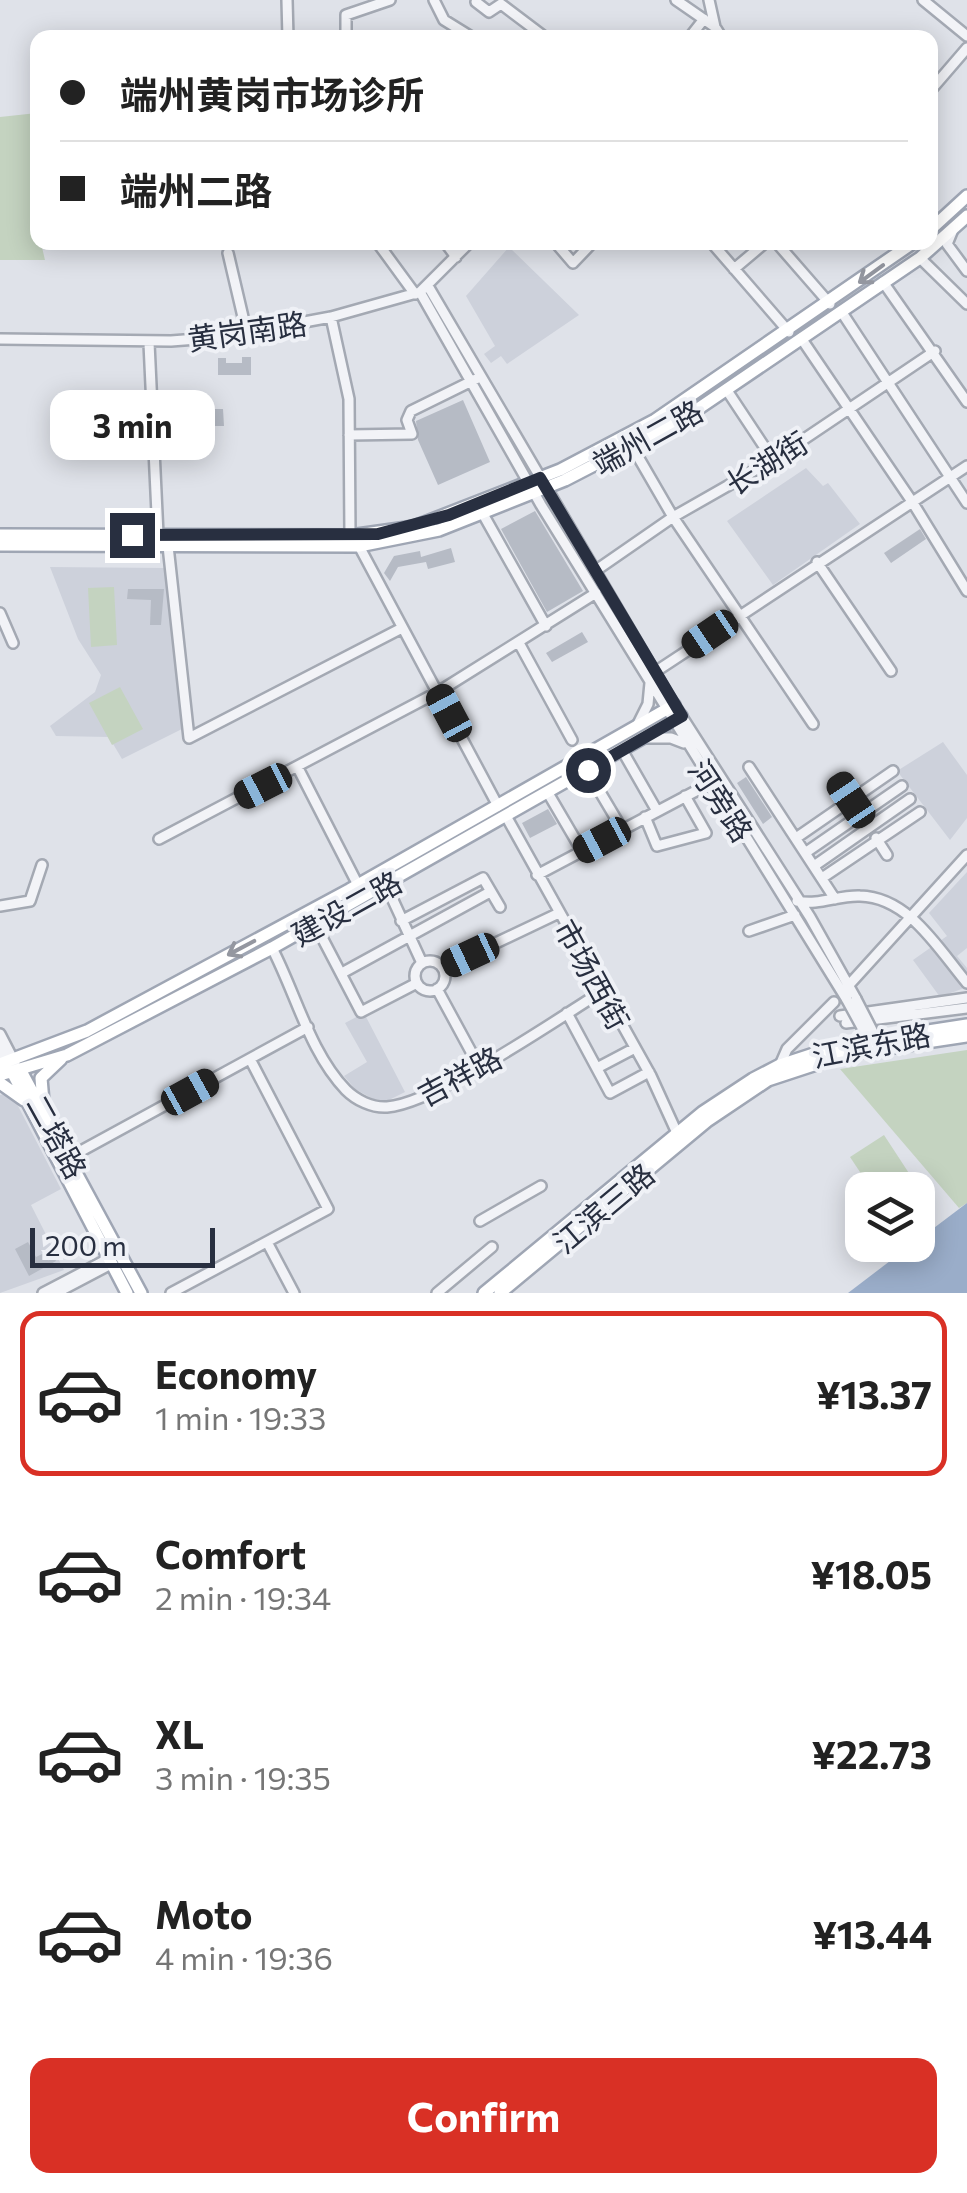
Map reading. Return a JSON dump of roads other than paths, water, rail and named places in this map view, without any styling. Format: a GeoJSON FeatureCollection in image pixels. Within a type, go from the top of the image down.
{"type":"FeatureCollection","features":[{"type":"Feature","properties":{"kind":"main road"},"geometry":{"type":"LineString","coordinates":[[938,223],[967,196]]}},
{"type":"Feature","properties":{"kind":"main road","name":"端州二路"},"geometry":{"type":"LineString","coordinates":[[938,243],[967,216]]}},
{"type":"Feature","properties":{"kind":"main road","name":"端州二路"},"geometry":{"type":"LineString","coordinates":[[835,308],[904,250]]}},
{"type":"Feature","properties":{"kind":"main road","name":"端州二路"},"geometry":{"type":"LineString","coordinates":[[562,475],[883,282],[929,250]]}},
{"type":"Feature","properties":{"kind":"main road","name":"端州二路"},"geometry":{"type":"LineString","coordinates":[[0,535],[354,541],[414,526],[498,501],[633,448],[726,389],[795,335]]}},
{"type":"Feature","properties":{"kind":"main road","name":"端州二路"},"geometry":{"type":"LineString","coordinates":[[0,546],[400,541],[483,514],[498,501]]}},
{"type":"Feature","properties":{"kind":"main road","name":"建设二路"},"geometry":{"type":"LineString","coordinates":[[7,1069],[89,1037],[272,948],[386,885],[502,811],[548,793],[588,770],[614,751],[634,728],[674,713]]}},
{"type":"Feature","properties":{"kind":"main road","name":"建设二路"},"geometry":{"type":"LineString","coordinates":[[7,1069],[67,1055],[89,1037],[358,885],[644,738],[674,713]]}},
{"type":"Feature","properties":{"kind":"main road","name":"江滨东路"},"geometry":{"type":"LineString","coordinates":[[677,1133],[730,1093],[780,1065],[873,1040],[967,1024]]}},
{"type":"Feature","properties":{"kind":"main road","name":"江滨东路"},"geometry":{"type":"LineString","coordinates":[[707,1120],[786,1073],[873,1040],[967,1036]]}},
{"type":"Feature","properties":{"kind":"main road"},"geometry":{"type":"LineString","coordinates":[[44,1111],[42,1078],[67,1055]]}},
{"type":"Feature","properties":{"kind":"main road","name":"二塔路"},"geometry":{"type":"LineString","coordinates":[[7,1069],[126,1293]]}},
{"type":"Feature","properties":{"kind":"main road","name":"二塔路"},"geometry":{"type":"LineString","coordinates":[[7,1069],[44,1111],[141,1293]]}},
{"type":"Feature","properties":{"kind":"main road","name":"江滨三路"},"geometry":{"type":"LineString","coordinates":[[500,1293],[707,1120]]}},
{"type":"Feature","properties":{"kind":"main road","name":"江滨三路"},"geometry":{"type":"LineString","coordinates":[[484,1293],[677,1133]]}},
{"type":"Feature","properties":{"kind":"street"},"geometry":{"type":"LineString","coordinates":[[288,0],[288,30]]}},
{"type":"Feature","properties":{"kind":"street"},"geometry":{"type":"LineString","coordinates":[[346,30],[346,14],[390,0]]}},
{"type":"Feature","properties":{"kind":"street"},"geometry":{"type":"LineString","coordinates":[[434,0],[444,20],[460,30]]}},
{"type":"Feature","properties":{"kind":"street"},"geometry":{"type":"LineString","coordinates":[[676,0],[715,27]]}},
{"type":"Feature","properties":{"kind":"street"},"geometry":{"type":"LineString","coordinates":[[709,0],[717,30]]}},
{"type":"Feature","properties":{"kind":"street"},"geometry":{"type":"LineString","coordinates":[[923,0],[967,36]]}},
{"type":"Feature","properties":{"kind":"street"},"geometry":{"type":"LineString","coordinates":[[474,1],[489,12],[501,4],[535,30]]}},
{"type":"Feature","properties":{"kind":"street"},"geometry":{"type":"LineString","coordinates":[[696,30],[704,19]]}},
{"type":"Feature","properties":{"kind":"street"},"geometry":{"type":"LineString","coordinates":[[938,82],[967,48]]}},
{"type":"Feature","properties":{"kind":"street"},"geometry":{"type":"LineString","coordinates":[[953,230],[948,244],[967,272]]}},
{"type":"Feature","properties":{"kind":"street","name":"河旁路"},"geometry":{"type":"LineString","coordinates":[[384,250],[421,291],[478,378],[596,593],[652,676]]}},
{"type":"Feature","properties":{"kind":"street"},"geometry":{"type":"LineString","coordinates":[[451,250],[456,257]]}},
{"type":"Feature","properties":{"kind":"street"},"geometry":{"type":"LineString","coordinates":[[421,291],[463,250]]}},
{"type":"Feature","properties":{"kind":"street"},"geometry":{"type":"LineString","coordinates":[[562,250],[573,263],[586,250]]}},
{"type":"Feature","properties":{"kind":"street"},"geometry":{"type":"LineString","coordinates":[[718,250],[795,335],[850,408],[967,592]]}},
{"type":"Feature","properties":{"kind":"street"},"geometry":{"type":"LineString","coordinates":[[734,269],[757,250]]}},
{"type":"Feature","properties":{"kind":"street"},"geometry":{"type":"LineString","coordinates":[[783,250],[835,308],[967,503]]}},
{"type":"Feature","properties":{"kind":"street"},"geometry":{"type":"LineString","coordinates":[[228,253],[247,334]]}},
{"type":"Feature","properties":{"kind":"street"},"geometry":{"type":"LineString","coordinates":[[920,258],[967,304]]}},
{"type":"Feature","properties":{"kind":"street"},"geometry":{"type":"LineString","coordinates":[[883,282],[967,402]]}},
{"type":"Feature","properties":{"kind":"street"},"geometry":{"type":"LineString","coordinates":[[954,292],[967,284]]}},
{"type":"Feature","properties":{"kind":"street","name":"黄岗南路"},"geometry":{"type":"LineString","coordinates":[[0,338],[149,343],[247,334],[331,318],[421,291]]}},
{"type":"Feature","properties":{"kind":"street"},"geometry":{"type":"LineString","coordinates":[[331,318],[349,399],[354,541]]}},
{"type":"Feature","properties":{"kind":"street"},"geometry":{"type":"LineString","coordinates":[[149,343],[158,535]]}},
{"type":"Feature","properties":{"kind":"street","name":"长湖街"},"geometry":{"type":"LineString","coordinates":[[595,571],[673,517],[773,460],[934,351]]}},
{"type":"Feature","properties":{"kind":"street"},"geometry":{"type":"LineString","coordinates":[[350,435],[412,434],[407,420],[412,412],[478,378]]}},
{"type":"Feature","properties":{"kind":"street"},"geometry":{"type":"LineString","coordinates":[[726,389],[773,460]]}},
{"type":"Feature","properties":{"kind":"street"},"geometry":{"type":"LineString","coordinates":[[633,448],[673,517],[813,724]]}},
{"type":"Feature","properties":{"kind":"street"},"geometry":{"type":"LineString","coordinates":[[634,728],[648,704],[652,676],[817,562],[967,466]]}},
{"type":"Feature","properties":{"kind":"street","name":"河旁路"},"geometry":{"type":"LineString","coordinates":[[537,485],[595,571],[674,713],[810,917],[873,1040]]}},
{"type":"Feature","properties":{"kind":"street"},"geometry":{"type":"LineString","coordinates":[[483,514],[546,626]]}},
{"type":"Feature","properties":{"kind":"street","name":"市场西街"},"geometry":{"type":"LineString","coordinates":[[354,541],[601,992],[649,1072],[677,1133]]}},
{"type":"Feature","properties":{"kind":"street"},"geometry":{"type":"LineString","coordinates":[[168,546],[188,738],[402,628]]}},
{"type":"Feature","properties":{"kind":"street"},"geometry":{"type":"LineString","coordinates":[[817,562],[891,670]]}},
{"type":"Feature","properties":{"kind":"street"},"geometry":{"type":"LineString","coordinates":[[159,840],[438,692],[596,593]]}},
{"type":"Feature","properties":{"kind":"street"},"geometry":{"type":"LineString","coordinates":[[0,613],[13,643]]}},
{"type":"Feature","properties":{"kind":"street"},"geometry":{"type":"LineString","coordinates":[[518,643],[572,740]]}},
{"type":"Feature","properties":{"kind":"street","name":"河旁路"},"geometry":{"type":"LineString","coordinates":[[674,713],[687,745],[845,987]]}},
{"type":"Feature","properties":{"kind":"street"},"geometry":{"type":"LineString","coordinates":[[644,738],[671,738],[687,745]]}},
{"type":"Feature","properties":{"kind":"street"},"geometry":{"type":"LineString","coordinates":[[614,751],[657,811]]}},
{"type":"Feature","properties":{"kind":"street"},"geometry":{"type":"LineString","coordinates":[[749,767],[835,899]]}},
{"type":"Feature","properties":{"kind":"street"},"geometry":{"type":"LineString","coordinates":[[298,768],[358,885]]}},
{"type":"Feature","properties":{"kind":"street"},"geometry":{"type":"LineString","coordinates":[[588,770],[622,829]]}},
{"type":"Feature","properties":{"kind":"street"},"geometry":{"type":"LineString","coordinates":[[796,838],[892,771]]}},
{"type":"Feature","properties":{"kind":"street"},"geometry":{"type":"LineString","coordinates":[[537,875],[711,782]]}},
{"type":"Feature","properties":{"kind":"street"},"geometry":{"type":"LineString","coordinates":[[839,782],[887,855]]}},
{"type":"Feature","properties":{"kind":"street"},"geometry":{"type":"LineString","coordinates":[[805,853],[902,786]]}},
{"type":"Feature","properties":{"kind":"street"},"geometry":{"type":"LineString","coordinates":[[548,793],[582,851]]}},
{"type":"Feature","properties":{"kind":"street"},"geometry":{"type":"LineString","coordinates":[[645,817],[656,846],[706,833],[685,796]]}},
{"type":"Feature","properties":{"kind":"street"},"geometry":{"type":"LineString","coordinates":[[814,866],[910,799]]}},
{"type":"Feature","properties":{"kind":"street"},"geometry":{"type":"LineString","coordinates":[[822,878],[920,812]]}},
{"type":"Feature","properties":{"kind":"street"},"geometry":{"type":"LineString","coordinates":[[845,987],[967,855]]}},
{"type":"Feature","properties":{"kind":"street"},"geometry":{"type":"LineString","coordinates":[[0,906],[30,900],[42,864]]}},
{"type":"Feature","properties":{"kind":"street"},"geometry":{"type":"LineString","coordinates":[[401,921],[483,878],[500,906]]}},
{"type":"Feature","properties":{"kind":"street"},"geometry":{"type":"LineString","coordinates":[[386,885],[422,962]]}},
{"type":"Feature","properties":{"kind":"street"},"geometry":{"type":"LineString","coordinates":[[342,973],[490,892]]}},
{"type":"Feature","properties":{"kind":"street"},"geometry":{"type":"LineString","coordinates":[[796,901],[817,903],[857,895],[880,898],[912,918],[967,984]]}},
{"type":"Feature","properties":{"kind":"street"},"geometry":{"type":"LineString","coordinates":[[810,917],[817,903]]}},
{"type":"Feature","properties":{"kind":"street"},"geometry":{"type":"LineString","coordinates":[[443,968],[559,913]]}},
{"type":"Feature","properties":{"kind":"street"},"geometry":{"type":"LineString","coordinates":[[749,931],[795,915]]}},
{"type":"Feature","properties":{"kind":"street"},"geometry":{"type":"LineString","coordinates":[[315,924],[362,1012],[417,983]]}},
{"type":"Feature","properties":{"kind":"street","name":"吉祥路"},"geometry":{"type":"LineString","coordinates":[[272,948],[308,1027],[346,1090],[370,1105],[386,1108],[420,1097],[601,992]]}},
{"type":"Feature","properties":{"kind":"street"},"geometry":{"type":"LineString","coordinates":[[431,960],[443,968],[444,982],[437,989],[427,990],[417,983],[415,970],[422,962],[431,960]]}},
{"type":"Feature","properties":{"kind":"street"},"geometry":{"type":"LineString","coordinates":[[437,989],[476,1059]]}},
{"type":"Feature","properties":{"kind":"street"},"geometry":{"type":"LineString","coordinates":[[967,998],[843,1020],[967,1008]]}},
{"type":"Feature","properties":{"kind":"street"},"geometry":{"type":"LineString","coordinates":[[780,1065],[787,1049],[834,1002]]}},
{"type":"Feature","properties":{"kind":"street"},"geometry":{"type":"LineString","coordinates":[[567,1013],[610,1093],[649,1072]]}},
{"type":"Feature","properties":{"kind":"street"},"geometry":{"type":"LineString","coordinates":[[70,1157],[308,1027]]}},
{"type":"Feature","properties":{"kind":"street","name":"二塔路"},"geometry":{"type":"LineString","coordinates":[[0,1034],[7,1069]]}},
{"type":"Feature","properties":{"kind":"street","name":"二塔路"},"geometry":{"type":"LineString","coordinates":[[0,1048],[7,1069]]}},
{"type":"Feature","properties":{"kind":"street"},"geometry":{"type":"LineString","coordinates":[[597,1068],[635,1048]]}},
{"type":"Feature","properties":{"kind":"street"},"geometry":{"type":"LineString","coordinates":[[171,1293],[328,1208],[250,1058]]}},
{"type":"Feature","properties":{"kind":"street"},"geometry":{"type":"LineString","coordinates":[[480,1221],[542,1186]]}},
{"type":"Feature","properties":{"kind":"street"},"geometry":{"type":"LineString","coordinates":[[267,1242],[294,1293]]}},
{"type":"Feature","properties":{"kind":"street"},"geometry":{"type":"LineString","coordinates":[[437,1293],[492,1247]]}},
{"type":"Feature","properties":{"kind":"street"},"geometry":{"type":"LineString","coordinates":[[43,1293],[109,1261]]}},
{"type":"Feature","properties":{"kind":"street"},"geometry":{"type":"LineString","coordinates":[[56,1293],[109,1261]]}},
{"type":"Feature","properties":{"kind":"water"},"geometry":{"type":"Polygon","coordinates":[[[967,1203],[967,1293],[848,1293],[889,1262],[935,1262],[935,1227],[967,1203]]]}}]}
